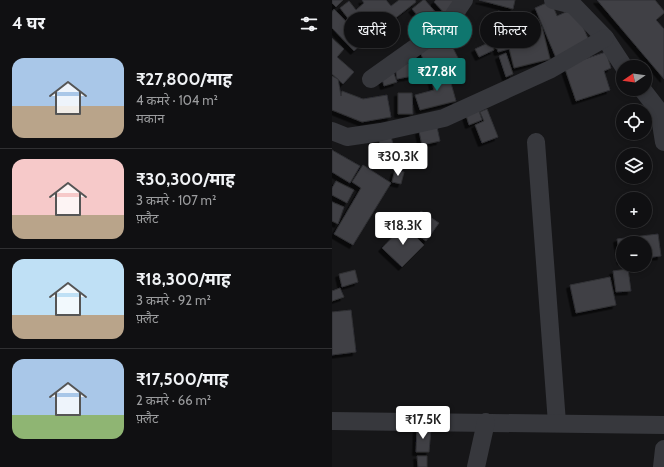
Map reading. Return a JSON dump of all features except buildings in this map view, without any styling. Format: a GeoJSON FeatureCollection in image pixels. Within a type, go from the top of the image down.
{"type":"FeatureCollection","features":[{"type":"Feature","properties":{"kind":"street"},"geometry":{"type":"LineString","coordinates":[[371,79],[447,25],[464,0]]}},
{"type":"Feature","properties":{"kind":"street"},"geometry":{"type":"LineString","coordinates":[[553,0],[573,5],[605,38],[619,60]]}},
{"type":"Feature","properties":{"kind":"street"},"geometry":{"type":"LineString","coordinates":[[332,131],[347,137],[381,132],[444,118],[551,69],[605,38]]}},
{"type":"Feature","properties":{"kind":"street"},"geometry":{"type":"LineString","coordinates":[[647,96],[659,111],[663,130]]}},
{"type":"Feature","properties":{"kind":"street"},"geometry":{"type":"LineString","coordinates":[[536,142],[556,423]]}},
{"type":"Feature","properties":{"kind":"street"},"geometry":{"type":"LineString","coordinates":[[332,421],[664,425]]}},
{"type":"Feature","properties":{"kind":"street"},"geometry":{"type":"LineString","coordinates":[[476,467],[486,422]]}},
{"type":"Feature","properties":{"kind":"street"},"geometry":{"type":"LineString","coordinates":[[662,467],[664,449]]}}]}
